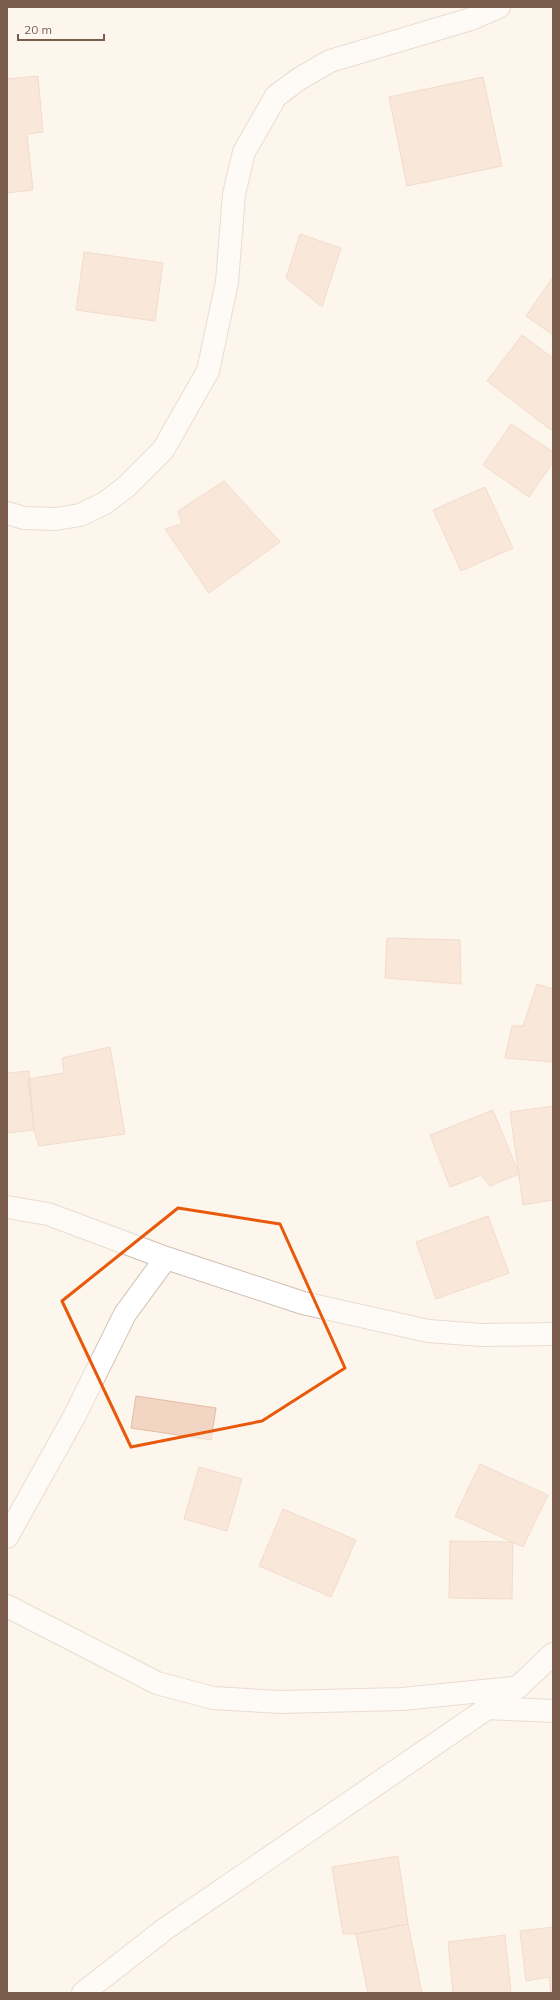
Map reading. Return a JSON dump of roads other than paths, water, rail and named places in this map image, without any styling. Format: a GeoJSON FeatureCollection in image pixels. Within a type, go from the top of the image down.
{"type":"FeatureCollection","features":[{"type":"Feature","properties":{"kind":"street"},"geometry":{"type":"LineString","coordinates":[[7,513],[24,518],[56,520],[80,515],[105,504],[127,486],[163,450],[208,371],[227,282],[234,194],[244,152],[276,96],[299,79],[330,62],[471,19],[499,7]]}},
{"type":"Feature","properties":{"kind":"street"},"geometry":{"type":"LineString","coordinates":[[7,1207],[48,1214],[166,1258],[303,1303],[428,1331],[482,1335],[553,1334]]}},
{"type":"Feature","properties":{"kind":"street"},"geometry":{"type":"LineString","coordinates":[[7,1538],[74,1417],[125,1314],[166,1258]]}},
{"type":"Feature","properties":{"kind":"street"},"geometry":{"type":"LineString","coordinates":[[7,1606],[157,1683],[213,1698],[280,1702],[402,1699],[517,1688]]}},
{"type":"Feature","properties":{"kind":"street"},"geometry":{"type":"LineString","coordinates":[[83,1993],[165,1930],[485,1708],[517,1688],[553,1654]]}},
{"type":"Feature","properties":{"kind":"street"},"geometry":{"type":"LineString","coordinates":[[485,1708],[553,1711]]}}]}
